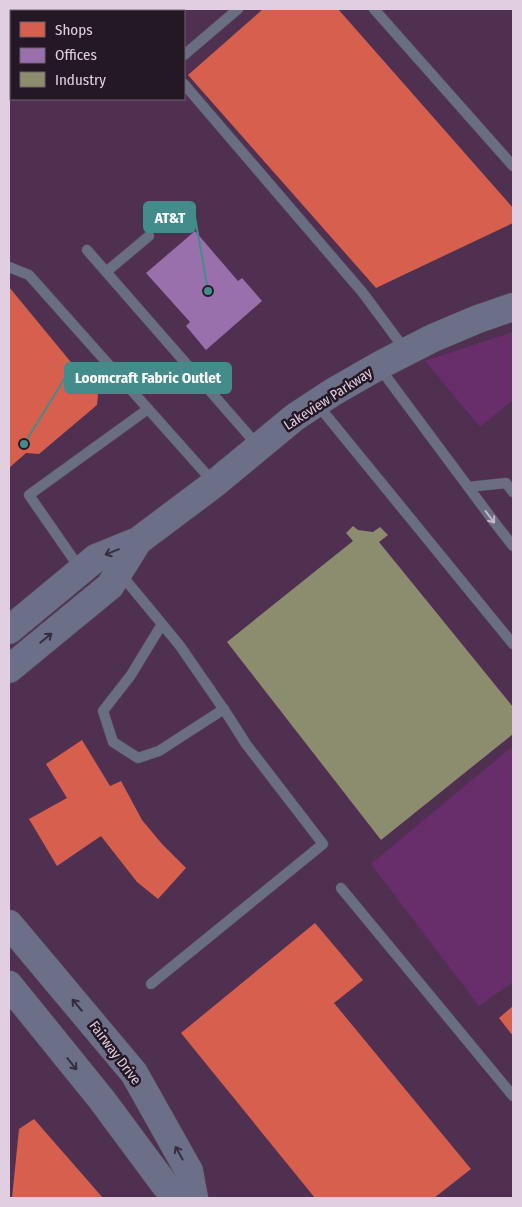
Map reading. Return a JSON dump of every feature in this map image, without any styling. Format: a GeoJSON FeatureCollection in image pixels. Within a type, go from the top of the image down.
{"type":"FeatureCollection","features":[{"type":"Feature","properties":{"kind":"street","name":"Lakeview Parkway"},"geometry":{"type":"LineString","coordinates":[[9,630],[96,558],[138,541],[214,484],[295,417],[378,366],[433,338],[513,307]]}},
{"type":"Feature","properties":{"kind":"street","name":"Lakeview Parkway"},"geometry":{"type":"LineString","coordinates":[[9,669],[110,586],[138,541]]}},
{"type":"Feature","properties":{"kind":"street","name":"Fairway Drive"},"geometry":{"type":"LineString","coordinates":[[9,924],[134,1072],[189,1171],[194,1198]]}},
{"type":"Feature","properties":{"kind":"street"},"geometry":{"type":"LineString","coordinates":[[9,985],[102,1100],[166,1185],[182,1198]]}},
{"type":"Feature","properties":{"kind":"lane"},"geometry":{"type":"LineString","coordinates":[[185,54],[238,9]]}},
{"type":"Feature","properties":{"kind":"lane"},"geometry":{"type":"LineString","coordinates":[[374,9],[513,166]]}},
{"type":"Feature","properties":{"kind":"lane"},"geometry":{"type":"LineString","coordinates":[[185,85],[363,293],[406,352]]}},
{"type":"Feature","properties":{"kind":"lane"},"geometry":{"type":"LineString","coordinates":[[106,272],[149,236]]}},
{"type":"Feature","properties":{"kind":"lane"},"geometry":{"type":"LineString","coordinates":[[87,250],[258,447]]}},
{"type":"Feature","properties":{"kind":"lane"},"geometry":{"type":"LineString","coordinates":[[9,267],[29,275],[214,484]]}},
{"type":"Feature","properties":{"kind":"lane"},"geometry":{"type":"LineString","coordinates":[[378,366],[513,546]]}},
{"type":"Feature","properties":{"kind":"lane"},"geometry":{"type":"LineString","coordinates":[[316,404],[513,644]]}},
{"type":"Feature","properties":{"kind":"lane"},"geometry":{"type":"LineString","coordinates":[[81,570],[29,495],[148,409]]}},
{"type":"Feature","properties":{"kind":"lane"},"geometry":{"type":"LineString","coordinates":[[468,487],[506,483],[513,492]]}},
{"type":"Feature","properties":{"kind":"lane"},"geometry":{"type":"LineString","coordinates":[[118,572],[162,624],[224,709],[246,744],[323,844],[151,984]]}},
{"type":"Feature","properties":{"kind":"lane"},"geometry":{"type":"LineString","coordinates":[[162,624],[131,675],[103,711],[112,742],[138,758],[159,751],[224,709]]}},
{"type":"Feature","properties":{"kind":"lane"},"geometry":{"type":"LineString","coordinates":[[342,888],[513,1096]]}},
{"type":"Feature","properties":{"kind":"shaded area"},"geometry":{"type":"Polygon","coordinates":[[[9,9],[513,9],[513,1198],[9,1198],[9,9]]]}},
{"type":"Feature","properties":{"kind":"shaded area"},"geometry":{"type":"Polygon","coordinates":[[[513,332],[513,400],[480,427],[425,361],[513,332]]]}},
{"type":"Feature","properties":{"kind":"shaded area"},"geometry":{"type":"Polygon","coordinates":[[[513,746],[513,982],[479,1006],[371,864],[513,746]]]}},
{"type":"Feature","properties":{"kind":"building: Shops"},"geometry":{"type":"Polygon","coordinates":[[[263,9],[338,9],[513,208],[513,223],[376,288],[188,75],[263,9]]]}},
{"type":"Feature","properties":{"kind":"building: Shops"},"geometry":{"type":"Polygon","coordinates":[[[9,287],[98,395],[97,405],[39,454],[26,453],[9,468],[9,287]]]}},
{"type":"Feature","properties":{"kind":"building: Shops"},"geometry":{"type":"Polygon","coordinates":[[[82,740],[110,786],[121,781],[142,820],[186,868],[158,899],[137,882],[101,836],[57,866],[29,819],[67,798],[46,764],[82,740]]]}},
{"type":"Feature","properties":{"kind":"building: Shops"},"geometry":{"type":"Polygon","coordinates":[[[315,923],[363,980],[334,1003],[471,1169],[434,1198],[315,1198],[181,1033],[315,923]]]}},
{"type":"Feature","properties":{"kind":"building: Shops"},"geometry":{"type":"Polygon","coordinates":[[[513,1006],[513,1036],[499,1018],[513,1006]]]}},
{"type":"Feature","properties":{"kind":"building: Shops"},"geometry":{"type":"Polygon","coordinates":[[[34,1119],[103,1198],[12,1198],[19,1129],[34,1119]]]}},
{"type":"Feature","properties":{"kind":"building: Offices"},"geometry":{"type":"Polygon","coordinates":[[[195,231],[238,281],[242,278],[262,301],[206,350],[186,326],[190,322],[146,273],[195,231]]]}},
{"type":"Feature","properties":{"kind":"building: Industry"},"geometry":{"type":"Polygon","coordinates":[[[353,526],[358,530],[373,532],[380,527],[388,535],[379,542],[513,707],[513,734],[381,840],[227,642],[353,541],[346,533],[353,526]]]}},
{"type":"Feature","properties":{"kind":"place","name":"AT&T"},"geometry":{"type":"Point","coordinates":[208,291]}},
{"type":"Feature","properties":{"kind":"place","name":"Loomcraft Fabric Outlet"},"geometry":{"type":"Point","coordinates":[24,444]}}]}
